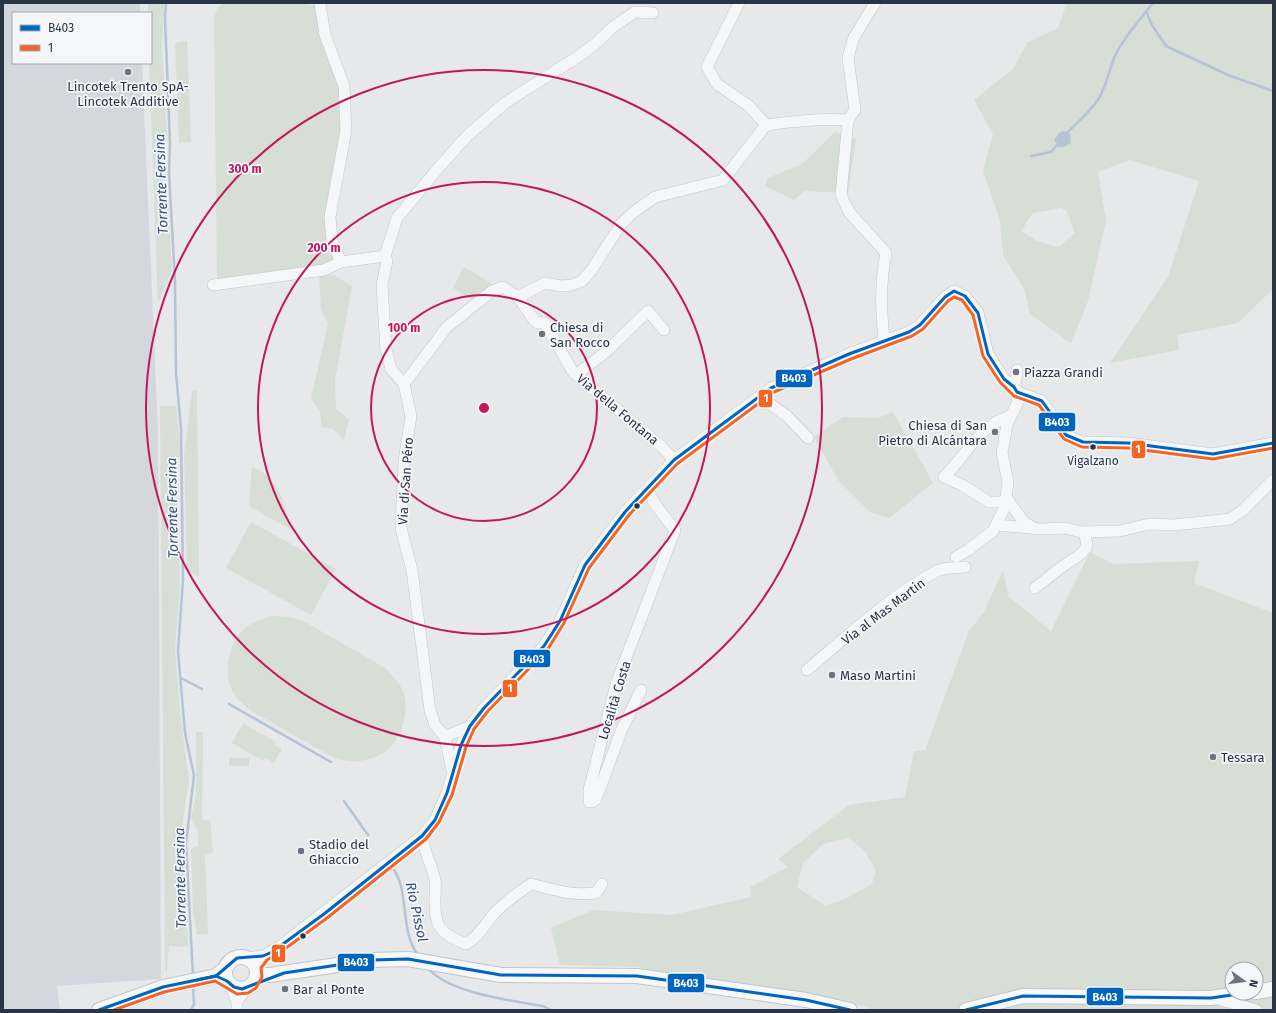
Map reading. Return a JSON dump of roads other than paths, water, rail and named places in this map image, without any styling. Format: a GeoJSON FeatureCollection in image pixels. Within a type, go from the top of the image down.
{"type":"FeatureCollection","features":[{"type":"Feature","properties":{"kind":"main road"},"geometry":{"type":"LineString","coordinates":[[225,978],[232,960],[245,958],[259,964],[266,975],[371,960],[408,960],[429,962],[501,975],[636,976],[806,1000],[850,1010]]}},
{"type":"Feature","properties":{"kind":"main road"},"geometry":{"type":"LineString","coordinates":[[250,986],[256,980],[259,964]]}},
{"type":"Feature","properties":{"kind":"main road"},"geometry":{"type":"LineString","coordinates":[[99,1010],[163,988],[225,978],[238,989],[284,973]]}},
{"type":"Feature","properties":{"kind":"main road"},"geometry":{"type":"LineString","coordinates":[[966,1010],[1023,996],[1211,998],[1224,996]]}},
{"type":"Feature","properties":{"kind":"street"},"geometry":{"type":"LineString","coordinates":[[320,3],[325,35],[344,86],[346,130],[330,216],[332,241],[341,262]]}},
{"type":"Feature","properties":{"kind":"street"},"geometry":{"type":"LineString","coordinates":[[739,3],[707,67],[717,84],[749,106],[766,125]]}},
{"type":"Feature","properties":{"kind":"street"},"geometry":{"type":"LineString","coordinates":[[875,3],[853,39],[848,58],[855,110],[848,120],[841,195],[849,212],[886,253],[882,274],[880,300],[884,340]]}},
{"type":"Feature","properties":{"kind":"street"},"geometry":{"type":"LineString","coordinates":[[404,384],[391,369],[386,350],[382,285],[387,261],[385,256],[397,218],[467,136],[504,102],[579,56],[595,44],[613,27],[635,12],[653,13]]}},
{"type":"Feature","properties":{"kind":"street"},"geometry":{"type":"LineString","coordinates":[[518,297],[545,283],[561,286],[572,285],[582,281],[591,271],[621,224],[635,211],[655,197],[723,180],[766,125],[815,120],[848,120]]}},
{"type":"Feature","properties":{"kind":"street"},"geometry":{"type":"LineString","coordinates":[[213,285],[324,270],[341,262],[385,256]]}},
{"type":"Feature","properties":{"kind":"street","name":"Via della Fontana"},"geometry":{"type":"LineString","coordinates":[[404,384],[447,327],[492,291],[503,287],[518,297],[534,320],[538,323],[544,322],[551,337],[576,375],[662,446],[674,460]]}},
{"type":"Feature","properties":{"kind":"street"},"geometry":{"type":"LineString","coordinates":[[259,964],[422,836],[435,820],[447,793],[461,745],[470,726],[484,708],[544,646],[560,621],[585,565],[616,522],[674,460],[771,388],[884,340],[909,332],[920,325],[945,298],[954,291],[965,296],[978,313],[988,354],[1004,379],[1015,389],[1042,401],[1066,435],[1083,442],[1128,443],[1213,454],[1273,442]]}},
{"type":"Feature","properties":{"kind":"street"},"geometry":{"type":"LineString","coordinates":[[576,375],[607,351],[648,311],[664,330]]}},
{"type":"Feature","properties":{"kind":"street"},"geometry":{"type":"LineString","coordinates":[[1006,499],[989,502],[962,485],[944,477],[984,428],[997,420],[1010,416],[1016,410],[1015,389],[1017,370]]}},
{"type":"Feature","properties":{"kind":"street","name":"Via di San Péro"},"geometry":{"type":"LineString","coordinates":[[404,384],[411,416],[404,461],[401,528],[412,570],[430,710],[435,725],[446,740]]}},
{"type":"Feature","properties":{"kind":"street"},"geometry":{"type":"LineString","coordinates":[[760,397],[787,416],[808,438]]}},
{"type":"Feature","properties":{"kind":"street"},"geometry":{"type":"LineString","coordinates":[[956,557],[987,537],[993,531],[1005,507],[1008,482],[1002,453],[1010,416]]}},
{"type":"Feature","properties":{"kind":"street"},"geometry":{"type":"LineString","coordinates":[[996,524],[1040,529],[1065,528],[1084,532],[1120,531],[1149,524],[1174,525],[1230,519],[1242,511],[1273,480]]}},
{"type":"Feature","properties":{"kind":"street","name":"Località Costa"},"geometry":{"type":"LineString","coordinates":[[641,690],[622,729],[596,799],[589,802],[589,790],[616,684],[675,530],[654,502],[648,489]]}},
{"type":"Feature","properties":{"kind":"street"},"geometry":{"type":"LineString","coordinates":[[1006,499],[1023,520],[1032,527]]}},
{"type":"Feature","properties":{"kind":"street"},"geometry":{"type":"LineString","coordinates":[[1035,588],[1081,554],[1086,548],[1087,540],[1084,532]]}},
{"type":"Feature","properties":{"kind":"street","name":"Via al Mas Martin"},"geometry":{"type":"LineString","coordinates":[[807,670],[896,598],[915,585],[939,570],[965,567]]}},
{"type":"Feature","properties":{"kind":"street"},"geometry":{"type":"LineString","coordinates":[[446,740],[470,726]]}},
{"type":"Feature","properties":{"kind":"street"},"geometry":{"type":"LineString","coordinates":[[446,740],[461,745]]}},
{"type":"Feature","properties":{"kind":"street"},"geometry":{"type":"LineString","coordinates":[[446,740],[453,771]]}},
{"type":"Feature","properties":{"kind":"street"},"geometry":{"type":"LineString","coordinates":[[422,836],[423,848],[436,883],[435,917],[438,926],[455,940],[466,944],[476,938],[493,915],[506,902],[531,884],[561,892],[580,895],[596,892],[602,884]]}},
{"type":"Feature","properties":{"kind":"street"},"geometry":{"type":"LineString","coordinates":[[225,978],[237,1006]]}},
{"type":"Feature","properties":{"kind":"street"},"geometry":{"type":"LineString","coordinates":[[237,1006],[250,986]]}},
{"type":"Feature","properties":{"kind":"street"},"geometry":{"type":"LineString","coordinates":[[1211,998],[1256,1010]]}},
{"type":"Feature","properties":{"kind":"water"},"geometry":{"type":"Polygon","coordinates":[[[1063,131],[1070,133],[1071,143],[1064,147],[1059,147],[1054,140],[1059,133],[1063,131]]]}},
{"type":"Feature","properties":{"kind":"waterway","name":"Torrente Fersina"},"geometry":{"type":"LineString","coordinates":[[166,3],[165,18],[170,144],[169,173],[175,281],[176,373],[181,429],[183,580],[178,651],[185,733],[194,775],[186,844],[193,976]]}},
{"type":"Feature","properties":{"kind":"waterway"},"geometry":{"type":"LineString","coordinates":[[1066,134],[1088,113],[1099,98],[1104,89],[1117,52],[1153,3]]}},
{"type":"Feature","properties":{"kind":"waterway"},"geometry":{"type":"LineString","coordinates":[[1146,11],[1152,25],[1166,46],[1228,75],[1273,91]]}},
{"type":"Feature","properties":{"kind":"waterway"},"geometry":{"type":"LineString","coordinates":[[1031,156],[1051,152],[1059,143]]}},
{"type":"Feature","properties":{"kind":"waterway","name":"Rio Pissol"},"geometry":{"type":"LineString","coordinates":[[181,678],[202,689]]}},
{"type":"Feature","properties":{"kind":"waterway","name":"Rio Pissol"},"geometry":{"type":"LineString","coordinates":[[229,704],[331,762]]}},
{"type":"Feature","properties":{"kind":"waterway","name":"Rio Pissol"},"geometry":{"type":"LineString","coordinates":[[344,801],[368,835]]}},
{"type":"Feature","properties":{"kind":"waterway","name":"Rio Pissol"},"geometry":{"type":"LineString","coordinates":[[394,870],[402,889],[406,924],[412,946],[418,955]]}},
{"type":"Feature","properties":{"kind":"waterway","name":"Rio Pissol"},"geometry":{"type":"LineString","coordinates":[[428,968],[437,977],[465,990],[543,1006],[551,1010]]}},
{"type":"Feature","properties":{"kind":"waterway","name":"Torrente Fersina"},"geometry":{"type":"LineString","coordinates":[[191,1010],[194,1004],[193,985]]}},
{"type":"Feature","properties":{"kind":"place","name":"Lincotek Trento SpA- Lincotek Additive"},"geometry":{"type":"Point","coordinates":[128,72]}},
{"type":"Feature","properties":{"kind":"place","name":"Chiesa di San Rocco"},"geometry":{"type":"Point","coordinates":[542,334]}},
{"type":"Feature","properties":{"kind":"place","name":"Piazza Grandi"},"geometry":{"type":"Point","coordinates":[1016,372]}},
{"type":"Feature","properties":{"kind":"place","name":"Chiesa di San Pietro di Alcántara"},"geometry":{"type":"Point","coordinates":[995,432]}},
{"type":"Feature","properties":{"kind":"place","name":"Vigalzano"},"geometry":{"type":"Point","coordinates":[1093,447]}},
{"type":"Feature","properties":{"kind":"place","name":"Maso Martini"},"geometry":{"type":"Point","coordinates":[832,675]}},
{"type":"Feature","properties":{"kind":"place","name":"Tessara"},"geometry":{"type":"Point","coordinates":[1213,757]}},
{"type":"Feature","properties":{"kind":"place","name":"Stadio del Ghiaccio"},"geometry":{"type":"Point","coordinates":[301,851]}},
{"type":"Feature","properties":{"kind":"place","name":"Bar al Ponte"},"geometry":{"type":"Point","coordinates":[285,989]}}]}
